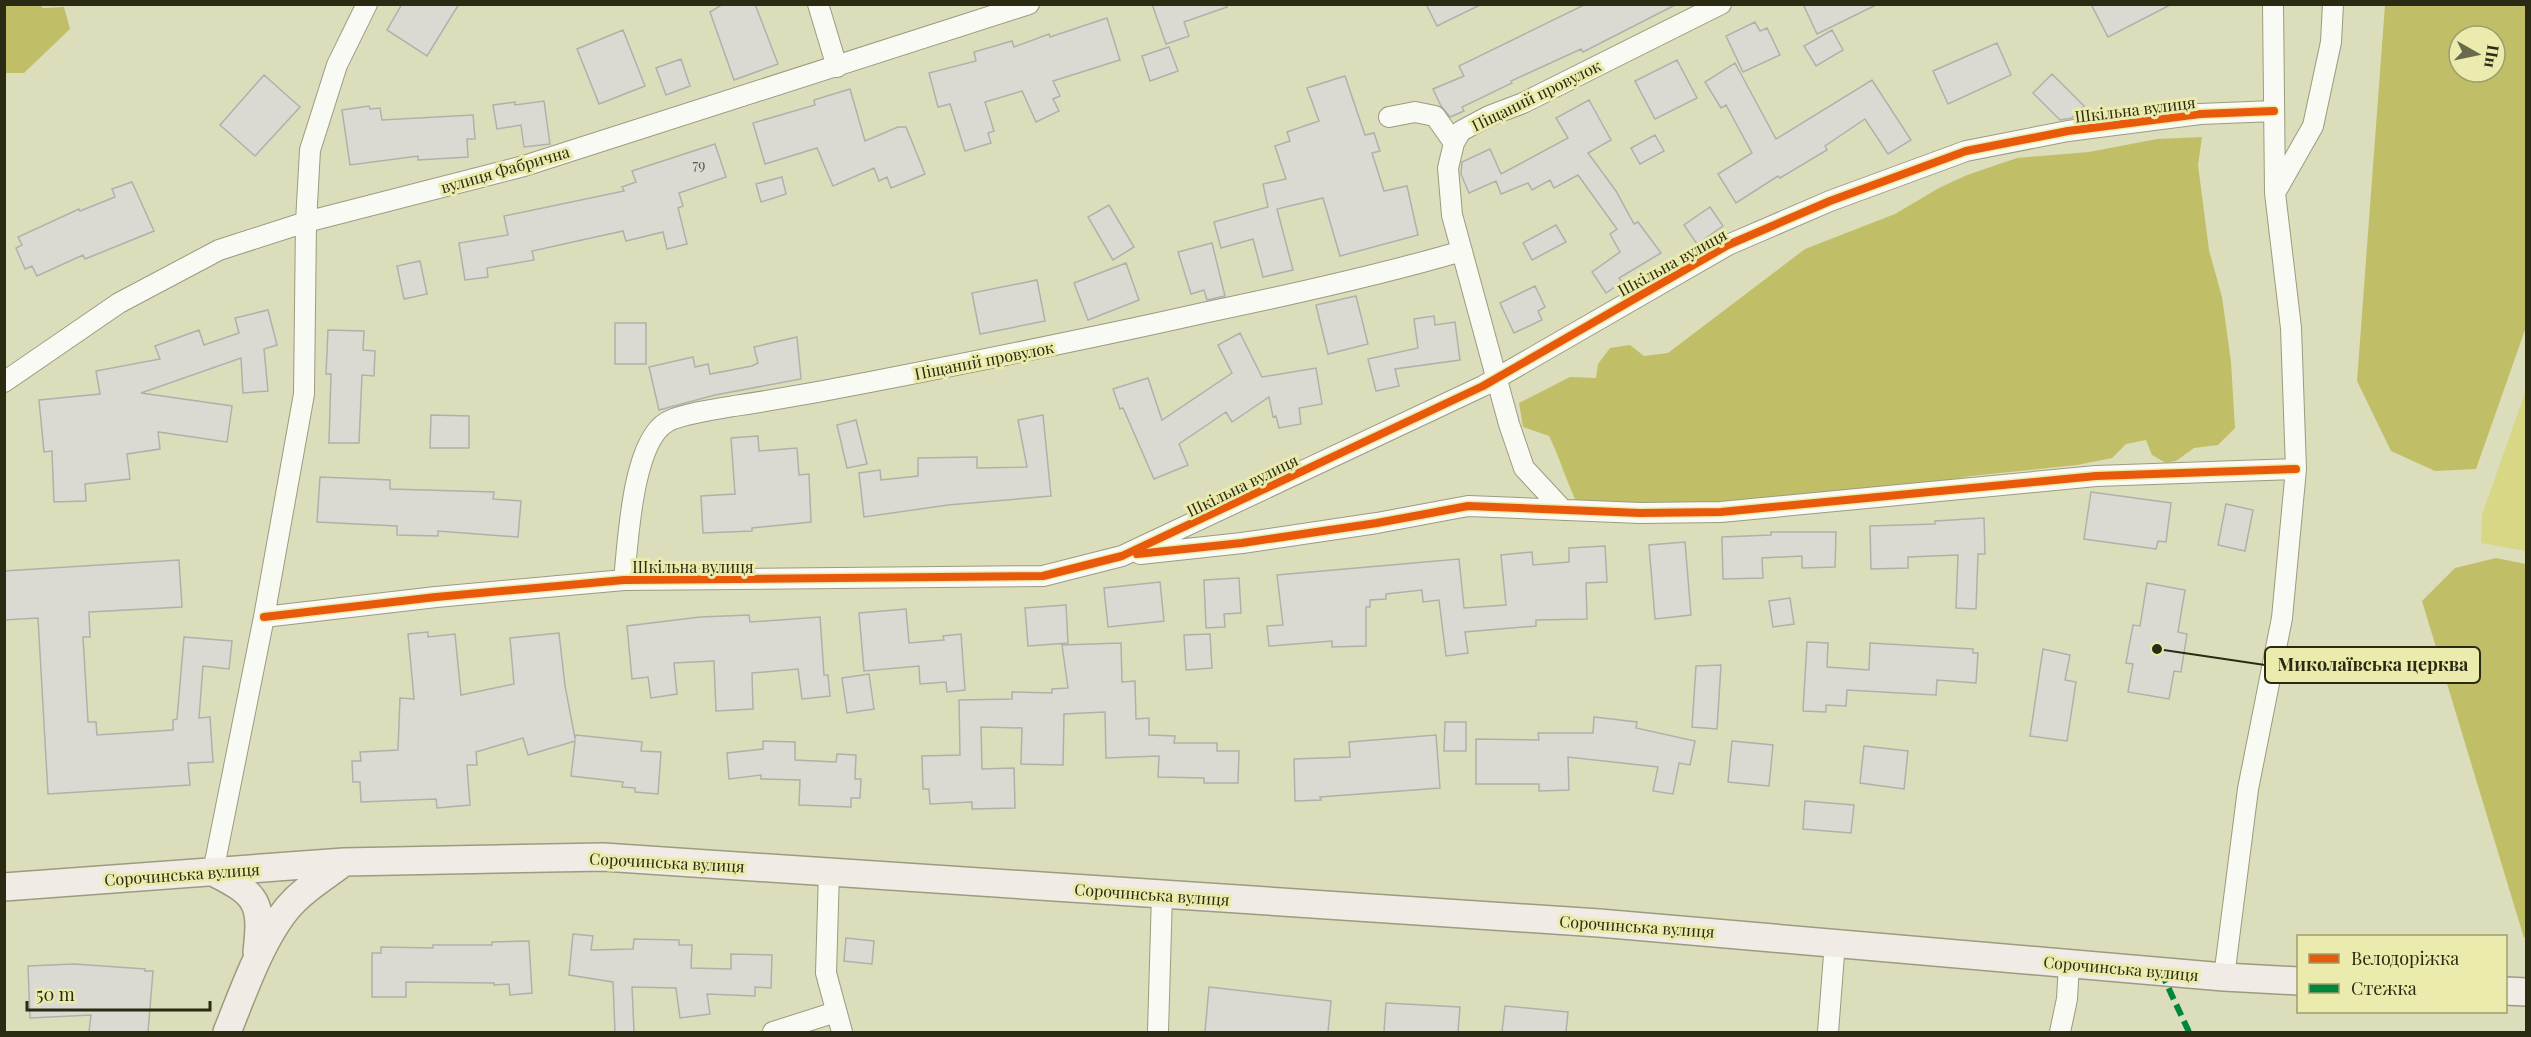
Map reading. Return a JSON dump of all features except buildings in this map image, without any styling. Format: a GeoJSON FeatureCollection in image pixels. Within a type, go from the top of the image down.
{"type":"FeatureCollection","features":[{"type":"Feature","properties":{"kind":"main road","name":"Сорочинська вулиця"},"geometry":{"type":"LineString","coordinates":[[4,887],[344,862],[603,857],[1599,923],[2224,977],[2297,981]]}},
{"type":"Feature","properties":{"kind":"main road"},"geometry":{"type":"LineString","coordinates":[[227,1032],[256,962],[280,919],[293,901],[344,862]]}},
{"type":"Feature","properties":{"kind":"main road"},"geometry":{"type":"LineString","coordinates":[[213,872],[246,890],[255,902],[260,915],[256,962]]}},
{"type":"Feature","properties":{"kind":"main road"},"geometry":{"type":"LineString","coordinates":[[2507,991],[2526,992]]}},
{"type":"Feature","properties":{"kind":"street"},"geometry":{"type":"LineString","coordinates":[[213,872],[264,617],[304,394],[306,222],[310,150],[337,64],[367,4]]}},
{"type":"Feature","properties":{"kind":"street"},"geometry":{"type":"LineString","coordinates":[[818,4],[837,67]]}},
{"type":"Feature","properties":{"kind":"street","name":"вулиця Фабрична"},"geometry":{"type":"LineString","coordinates":[[4,382],[119,303],[219,250],[306,222],[524,165],[1029,4]]}},
{"type":"Feature","properties":{"kind":"street","name":"Піщаний провулок"},"geometry":{"type":"LineString","coordinates":[[1563,510],[1524,468],[1509,424],[1452,215],[1448,168],[1454,143],[1461,131],[1489,116],[1523,103],[1721,4]]}},
{"type":"Feature","properties":{"kind":"street"},"geometry":{"type":"LineString","coordinates":[[2224,977],[2248,789],[2282,618],[2295,469],[2291,328],[2275,193],[2273,4]]}},
{"type":"Feature","properties":{"kind":"street"},"geometry":{"type":"LineString","coordinates":[[2275,193],[2313,126],[2331,42],[2333,4]]}},
{"type":"Feature","properties":{"kind":"street","name":"Шкільна вулиця"},"geometry":{"type":"LineString","coordinates":[[1122,556],[1498,377],[1728,245],[1830,201],[1966,151],[2079,129],[2200,114],[2274,111]]}},
{"type":"Feature","properties":{"kind":"street"},"geometry":{"type":"LineString","coordinates":[[1389,117],[1415,112],[1435,116],[1454,143]]}},
{"type":"Feature","properties":{"kind":"street","name":"Піщаний провулок"},"geometry":{"type":"LineString","coordinates":[[624,580],[631,508],[641,465],[653,436],[667,422],[712,410],[851,386],[1056,345],[1289,294],[1462,251]]}},
{"type":"Feature","properties":{"kind":"street","name":"Шкільна вулиця"},"geometry":{"type":"LineString","coordinates":[[264,617],[436,597],[624,580],[1043,576],[1122,556],[1242,543],[1377,523],[1468,506],[1640,513],[1721,512],[2096,476],[2295,469]]}},
{"type":"Feature","properties":{"kind":"street"},"geometry":{"type":"LineString","coordinates":[[829,872],[826,974],[842,1032]]}},
{"type":"Feature","properties":{"kind":"street"},"geometry":{"type":"LineString","coordinates":[[1158,1032],[1162,894]]}},
{"type":"Feature","properties":{"kind":"street"},"geometry":{"type":"LineString","coordinates":[[1828,1032],[1835,942]]}},
{"type":"Feature","properties":{"kind":"street"},"geometry":{"type":"LineString","coordinates":[[2060,1032],[2067,999],[2069,964]]}},
{"type":"Feature","properties":{"kind":"street"},"geometry":{"type":"LineString","coordinates":[[773,1032],[836,1012]]}},
{"type":"Feature","properties":{"kind":"shaded area"},"geometry":{"type":"Polygon","coordinates":[[[5,4],[40,5],[43,8],[64,7],[70,29],[24,73],[5,73],[5,4]]]}},
{"type":"Feature","properties":{"kind":"shaded area"},"geometry":{"type":"Polygon","coordinates":[[[2385,5],[2526,5],[2526,327],[2476,469],[2435,471],[2391,451],[2357,381],[2385,5]]]}},
{"type":"Feature","properties":{"kind":"shaded area"},"geometry":{"type":"Polygon","coordinates":[[[2202,137],[2198,165],[2209,250],[2222,297],[2231,362],[2235,428],[2218,445],[2194,448],[2176,461],[2166,463],[2152,455],[2146,440],[2126,444],[2112,458],[2077,465],[1971,476],[1935,483],[1724,505],[1664,502],[1579,507],[1549,436],[1523,427],[1519,403],[1570,377],[1596,378],[1598,364],[1610,348],[1630,345],[1644,356],[1668,353],[1805,249],[1895,214],[1939,188],[1967,175],[2017,158],[2089,152],[2157,139],[2202,137]]]}},
{"type":"Feature","properties":{"kind":"shaded area"},"geometry":{"type":"Polygon","coordinates":[[[2526,390],[2526,551],[2481,543],[2482,515],[2526,390]]]}},
{"type":"Feature","properties":{"kind":"shaded area"},"geometry":{"type":"Polygon","coordinates":[[[2496,558],[2526,564],[2526,937],[2524,938],[2422,601],[2455,568],[2496,558]]]}},
{"type":"Feature","properties":{"kind":"marked path"},"geometry":{"type":"LineString","coordinates":[[2161,972],[2189,1032]]}},
{"type":"Feature","properties":{"kind":"cycle path"},"geometry":{"type":"LineString","coordinates":[[264,617],[436,597],[624,580],[1043,576],[1122,556],[1483,386],[1728,245],[1830,201],[1966,151],[2068,131],[2200,114],[2274,111]]}},
{"type":"Feature","properties":{"kind":"cycle path"},"geometry":{"type":"LineString","coordinates":[[1137,554],[1242,543],[1377,523],[1468,506],[1640,513],[1721,512],[2096,476],[2296,469]]}},
{"type":"Feature","properties":{"kind":"place","name":"Миколаївська церква"},"geometry":{"type":"Point","coordinates":[2157,649]}}]}
